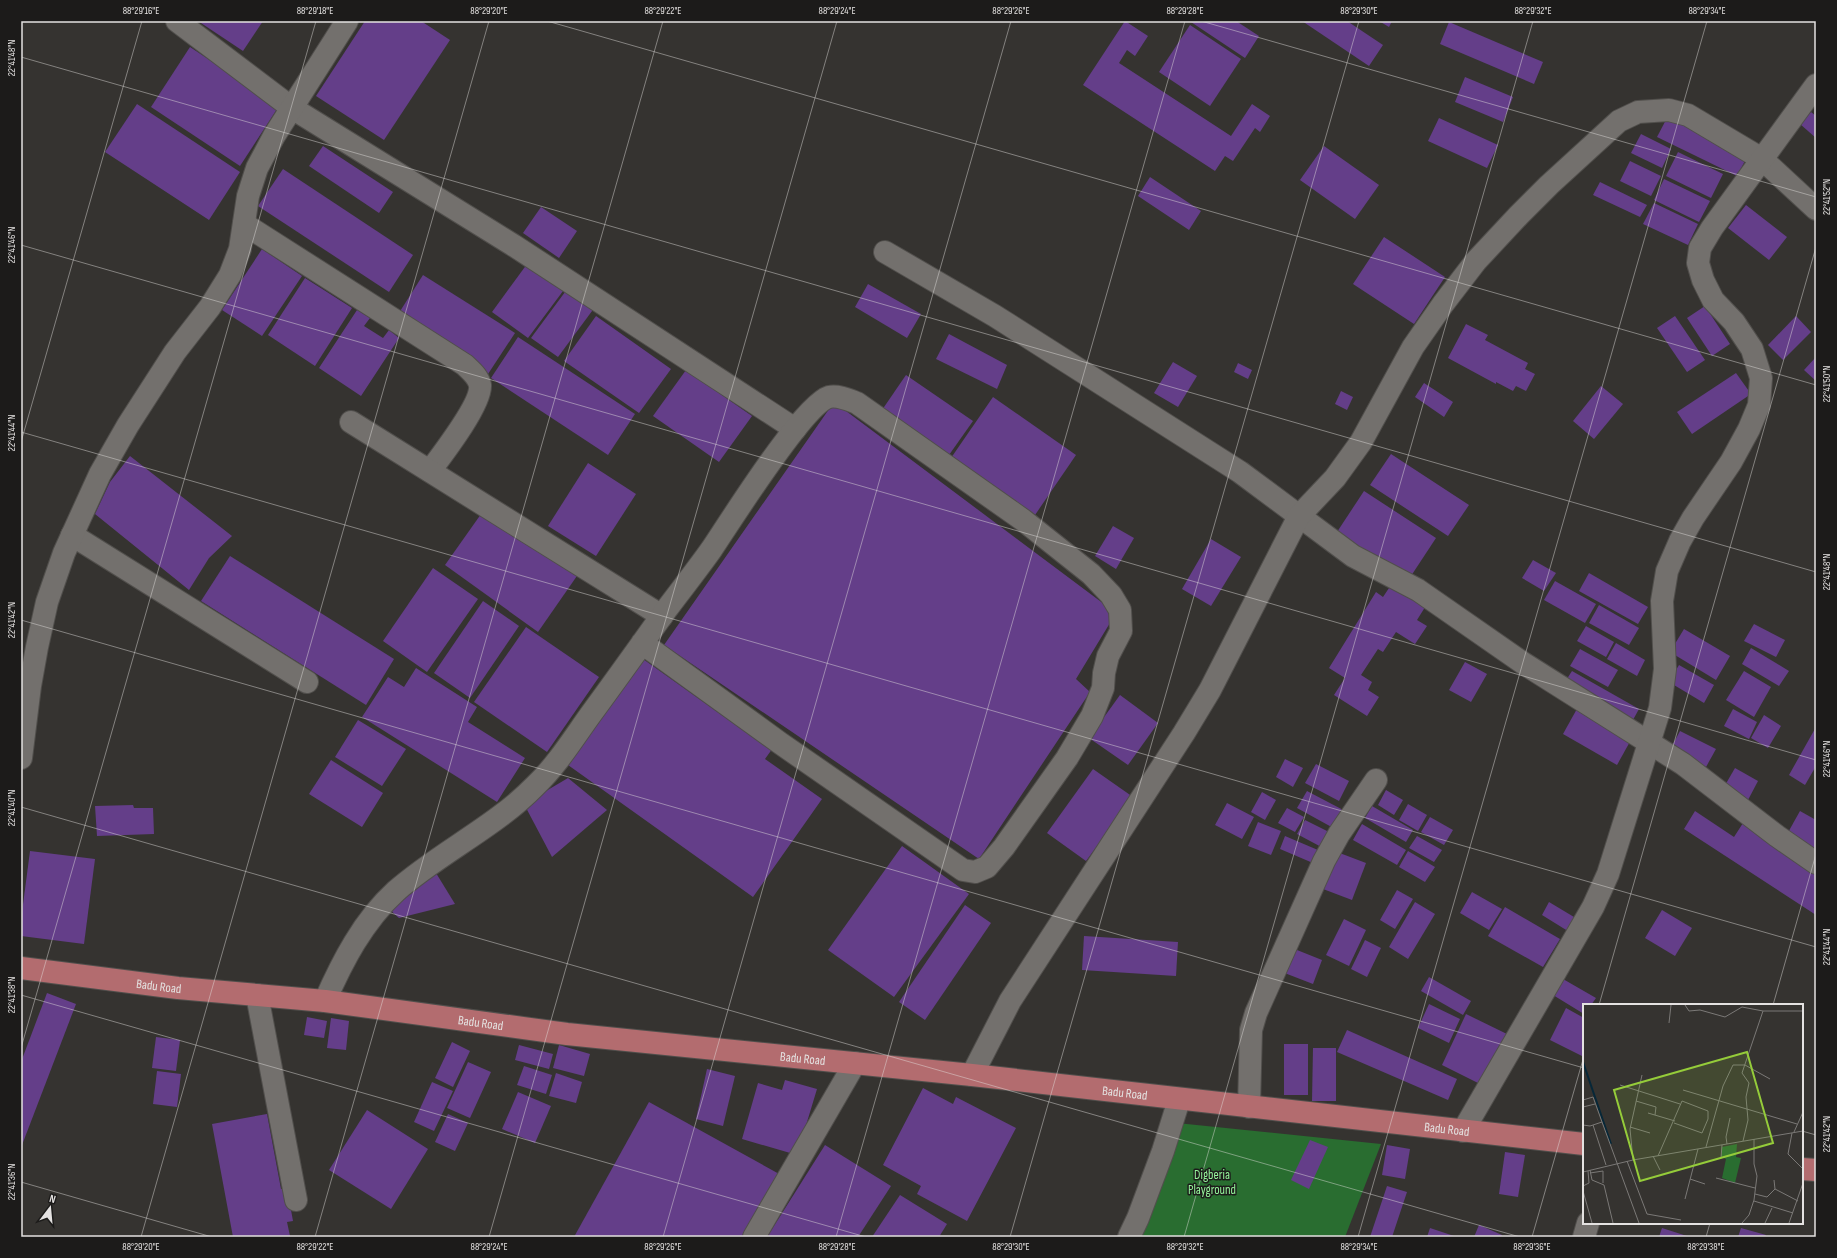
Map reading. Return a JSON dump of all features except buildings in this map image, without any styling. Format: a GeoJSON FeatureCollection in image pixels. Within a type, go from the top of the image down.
{"type":"FeatureCollection","features":[{"type":"Feature","properties":{"kind":"main road","name":"Badu Road"},"geometry":{"type":"LineString","coordinates":[[21,968],[178,988],[324,1001],[567,1034],[972,1075],[1179,1100],[1583,1144]]}},
{"type":"Feature","properties":{"kind":"main road"},"geometry":{"type":"LineString","coordinates":[[1803,1169],[1816,1170]]}},
{"type":"Feature","properties":{"kind":"street"},"geometry":{"type":"LineString","coordinates":[[177,21],[292,108],[513,245],[795,429]]}},
{"type":"Feature","properties":{"kind":"street"},"geometry":{"type":"LineString","coordinates":[[21,758],[30,686],[47,602],[72,535],[100,474],[128,425],[175,352],[210,307],[230,275],[240,249],[248,196],[257,168],[274,136],[347,21]]}},
{"type":"Feature","properties":{"kind":"street"},"geometry":{"type":"LineString","coordinates":[[1463,1131],[1593,907],[1608,874],[1650,744],[1660,708],[1665,669],[1662,601],[1667,571],[1693,518],[1731,462],[1749,429],[1759,405],[1760,378],[1752,349],[1734,322],[1713,300],[1703,280],[1698,263],[1700,248],[1816,85]]}},
{"type":"Feature","properties":{"kind":"street"},"geometry":{"type":"LineString","coordinates":[[972,1075],[1010,1001],[1184,733],[1210,690],[1299,516],[1334,478],[1361,442],[1414,347],[1443,304],[1476,261],[1549,185],[1620,121],[1638,112],[1668,110],[1688,115],[1762,159],[1816,209]]}},
{"type":"Feature","properties":{"kind":"street"},"geometry":{"type":"LineString","coordinates":[[244,224],[465,365],[477,376],[480,386],[473,406],[430,471]]}},
{"type":"Feature","properties":{"kind":"street"},"geometry":{"type":"LineString","coordinates":[[885,252],[995,316],[1240,472],[1353,556],[1418,590],[1523,663],[1683,764],[1777,836],[1816,863]]}},
{"type":"Feature","properties":{"kind":"street"},"geometry":{"type":"LineString","coordinates":[[324,1001],[339,969],[355,941],[374,916],[396,892],[467,838],[510,808],[535,787],[556,763],[642,643],[708,553],[795,429],[811,409],[829,397],[844,398],[857,403],[1023,520],[1091,574],[1111,595],[1120,610],[1121,631],[1108,656],[1103,688],[1092,716],[1048,787],[1004,847],[987,867],[975,872],[963,870],[780,743],[642,643]]}},
{"type":"Feature","properties":{"kind":"street"},"geometry":{"type":"LineString","coordinates":[[351,422],[662,616]]}},
{"type":"Feature","properties":{"kind":"street"},"geometry":{"type":"LineString","coordinates":[[72,535],[307,682]]}},
{"type":"Feature","properties":{"kind":"street"},"geometry":{"type":"LineString","coordinates":[[1249,1107],[1251,1030],[1256,1013],[1324,861],[1339,834],[1376,780]]}},
{"type":"Feature","properties":{"kind":"street"},"geometry":{"type":"LineString","coordinates":[[257,995],[296,1200]]}},
{"type":"Feature","properties":{"kind":"street"},"geometry":{"type":"LineString","coordinates":[[754,1237],[855,1063]]}},
{"type":"Feature","properties":{"kind":"street"},"geometry":{"type":"LineString","coordinates":[[1129,1237],[1138,1218],[1163,1150],[1179,1100]]}},
{"type":"Feature","properties":{"kind":"street"},"geometry":{"type":"LineString","coordinates":[[1584,1237],[1588,1224]]}},
{"type":"Feature","properties":{"kind":"green space","name":"Digberia Playground"},"geometry":{"type":"Polygon","coordinates":[[[1177,1123],[1381,1144],[1345,1237],[1126,1237],[1177,1123]]]}}]}
